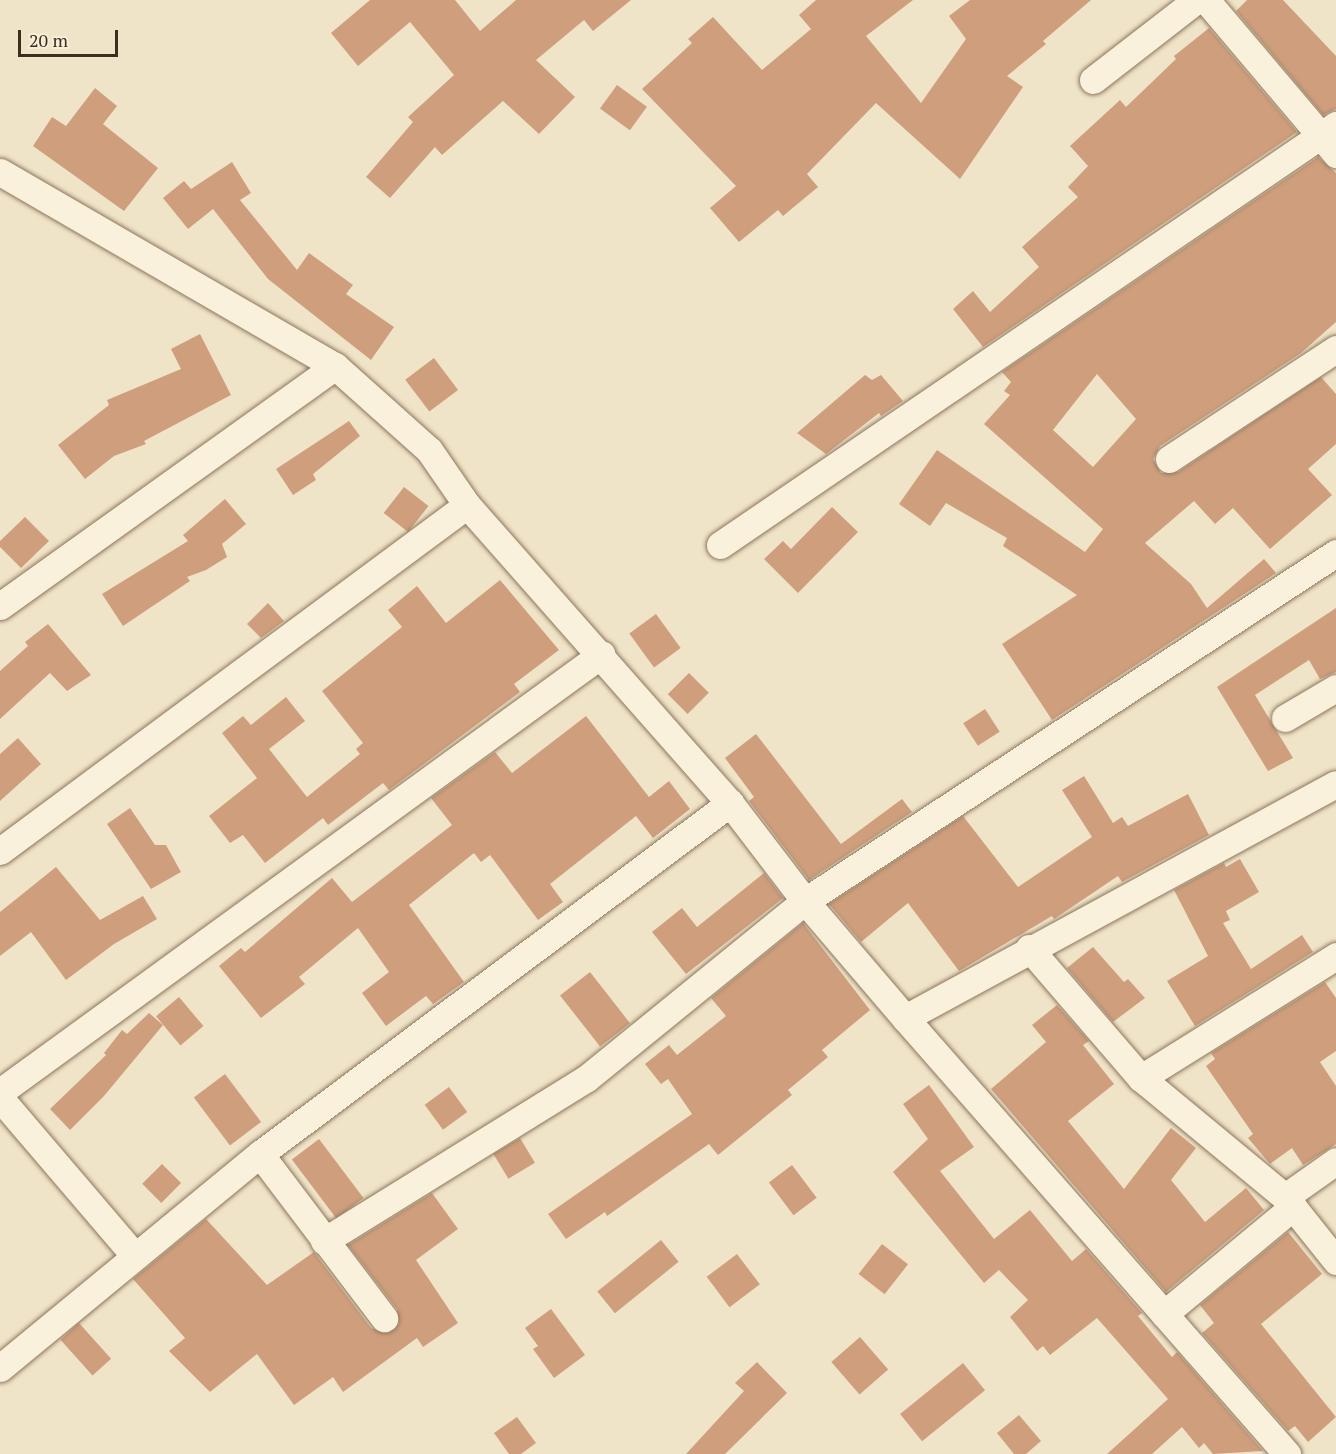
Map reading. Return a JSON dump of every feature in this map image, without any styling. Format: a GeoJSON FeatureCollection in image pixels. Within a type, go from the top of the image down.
{"type":"FeatureCollection","features":[{"type":"Feature","properties":{"kind":"street"},"geometry":{"type":"LineString","coordinates":[[1093,80],[1196,0]]}},
{"type":"Feature","properties":{"kind":"street"},"geometry":{"type":"LineString","coordinates":[[720,545],[1330,138],[1206,0]]}},
{"type":"Feature","properties":{"kind":"street"},"geometry":{"type":"LineString","coordinates":[[0,172],[335,366],[429,450],[467,505],[602,654],[730,803],[805,901],[1287,1454]]}},
{"type":"Feature","properties":{"kind":"street"},"geometry":{"type":"LineString","coordinates":[[1169,459],[1336,349]]}},
{"type":"Feature","properties":{"kind":"street"},"geometry":{"type":"LineString","coordinates":[[0,606],[335,366]]}},
{"type":"Feature","properties":{"kind":"street"},"geometry":{"type":"LineString","coordinates":[[0,851],[467,505]]}},
{"type":"Feature","properties":{"kind":"street"},"geometry":{"type":"LineString","coordinates":[[324,1241],[587,1077],[805,901],[1336,553]]}},
{"type":"Feature","properties":{"kind":"street"},"geometry":{"type":"LineString","coordinates":[[0,1092],[602,654]]}},
{"type":"Feature","properties":{"kind":"street"},"geometry":{"type":"LineString","coordinates":[[1285,718],[1336,688]]}},
{"type":"Feature","properties":{"kind":"street"},"geometry":{"type":"LineString","coordinates":[[905,1018],[1029,948],[1336,784]]}},
{"type":"Feature","properties":{"kind":"street"},"geometry":{"type":"LineString","coordinates":[[0,1368],[134,1255],[260,1154],[730,803]]}},
{"type":"Feature","properties":{"kind":"street"},"geometry":{"type":"LineString","coordinates":[[1029,948],[1141,1078],[1289,1202],[1336,1261]]}},
{"type":"Feature","properties":{"kind":"street"},"geometry":{"type":"LineString","coordinates":[[1141,1078],[1336,956]]}},
{"type":"Feature","properties":{"kind":"street"},"geometry":{"type":"LineString","coordinates":[[0,1098],[134,1255]]}},
{"type":"Feature","properties":{"kind":"street"},"geometry":{"type":"LineString","coordinates":[[260,1154],[384,1318]]}},
{"type":"Feature","properties":{"kind":"street"},"geometry":{"type":"LineString","coordinates":[[1164,1314],[1336,1161]]}},
{"type":"Feature","properties":{"kind":"building"},"geometry":{"type":"Polygon","coordinates":[[[370,0],[455,0],[480,31],[516,0],[631,0],[593,31],[584,20],[536,60],[575,97],[539,134],[503,101],[442,155],[435,147],[390,198],[366,177],[413,122],[408,117],[454,75],[410,22],[358,66],[331,33],[370,0]]]}},
{"type":"Feature","properties":{"kind":"building"},"geometry":{"type":"Polygon","coordinates":[[[816,0],[913,0],[866,36],[921,103],[966,39],[949,16],[970,0],[1091,0],[1043,41],[1046,44],[1007,76],[1023,87],[960,179],[876,103],[807,174],[818,187],[783,216],[778,210],[739,242],[710,208],[736,186],[642,89],[692,43],[688,39],[713,17],[762,70],[811,29],[799,15],[816,0]]]}},
{"type":"Feature","properties":{"kind":"building"},"geometry":{"type":"Polygon","coordinates":[[[1247,0],[1283,0],[1336,56],[1336,109],[1323,115],[1236,11],[1247,0]]]}},
{"type":"Feature","properties":{"kind":"building"},"geometry":{"type":"Polygon","coordinates":[[[1209,28],[1297,132],[983,347],[953,309],[973,291],[990,312],[1039,267],[1022,247],[1078,197],[1068,187],[1088,166],[1070,146],[1120,100],[1126,107],[1176,59],[1174,56],[1209,28]]]}},
{"type":"Feature","properties":{"kind":"building"},"geometry":{"type":"Polygon","coordinates":[[[617,85],[647,107],[630,130],[600,108],[617,85]]]}},
{"type":"Feature","properties":{"kind":"building"},"geometry":{"type":"Polygon","coordinates":[[[95,88],[117,106],[103,124],[158,168],[124,211],[33,146],[52,117],[66,126],[95,88]]]}},
{"type":"Feature","properties":{"kind":"building"},"geometry":{"type":"Polygon","coordinates":[[[1318,157],[1336,173],[1336,322],[1301,353],[1160,446],[1153,459],[1161,473],[1178,472],[1321,377],[1336,394],[1336,444],[1308,469],[1332,495],[1270,549],[1233,508],[1215,524],[1194,501],[1145,543],[1191,584],[1207,608],[1264,559],[1276,573],[1052,720],[1002,644],[1077,595],[1003,546],[1007,538],[946,503],[930,526],[899,504],[937,450],[1085,552],[1103,529],[984,424],[1010,395],[1004,391],[1011,382],[1002,372],[1318,157]],[[1097,374],[1053,430],[1093,467],[1136,419],[1097,374]]]}},
{"type":"Feature","properties":{"kind":"building"},"geometry":{"type":"Polygon","coordinates":[[[232,162],[251,193],[240,200],[297,270],[309,253],[353,285],[346,294],[394,327],[371,360],[268,279],[213,209],[188,229],[163,198],[184,181],[191,189],[232,162]]]}},
{"type":"Feature","properties":{"kind":"building"},"geometry":{"type":"Polygon","coordinates":[[[200,334],[231,395],[144,441],[146,444],[114,456],[85,479],[58,445],[109,405],[107,400],[181,369],[171,349],[200,334]]]}},
{"type":"Feature","properties":{"kind":"building"},"geometry":{"type":"Polygon","coordinates":[[[434,358],[458,390],[429,412],[405,380],[434,358]]]}},
{"type":"Feature","properties":{"kind":"building"},"geometry":{"type":"Polygon","coordinates":[[[865,375],[872,380],[881,375],[903,401],[881,416],[879,413],[826,454],[797,433],[865,375]]]}},
{"type":"Feature","properties":{"kind":"building"},"geometry":{"type":"Polygon","coordinates":[[[349,421],[360,436],[313,474],[316,480],[293,495],[276,469],[349,421]]]}},
{"type":"Feature","properties":{"kind":"building"},"geometry":{"type":"Polygon","coordinates":[[[404,487],[428,506],[408,532],[384,513],[404,487]]]}},
{"type":"Feature","properties":{"kind":"building"},"geometry":{"type":"Polygon","coordinates":[[[225,499],[246,524],[222,544],[227,557],[206,570],[187,577],[190,581],[123,626],[102,594],[188,541],[183,535],[225,499]]]}},
{"type":"Feature","properties":{"kind":"building"},"geometry":{"type":"Polygon","coordinates":[[[832,507],[858,532],[798,593],[764,559],[783,541],[791,549],[832,507]]]}},
{"type":"Feature","properties":{"kind":"building"},"geometry":{"type":"Polygon","coordinates":[[[25,517],[49,541],[21,568],[0,547],[0,541],[25,517]]]}},
{"type":"Feature","properties":{"kind":"building"},"geometry":{"type":"Polygon","coordinates":[[[500,580],[559,650],[514,684],[520,692],[389,790],[383,783],[328,825],[323,818],[265,863],[243,835],[230,843],[209,816],[257,778],[222,733],[243,716],[251,725],[286,697],[305,721],[269,749],[307,797],[360,754],[356,749],[363,743],[322,691],[402,627],[388,610],[417,586],[446,623],[500,580]]]}},
{"type":"Feature","properties":{"kind":"building"},"geometry":{"type":"Polygon","coordinates":[[[268,603],[284,621],[261,638],[247,624],[268,603]]]}},
{"type":"Feature","properties":{"kind":"building"},"geometry":{"type":"Polygon","coordinates":[[[1336,608],[1336,672],[1320,679],[1309,660],[1255,695],[1293,758],[1268,771],[1217,687],[1336,608]]]}},
{"type":"Feature","properties":{"kind":"building"},"geometry":{"type":"Polygon","coordinates":[[[656,614],[681,648],[654,667],[629,633],[656,614]]]}},
{"type":"Feature","properties":{"kind":"building"},"geometry":{"type":"Polygon","coordinates":[[[48,624],[91,675],[67,691],[50,673],[0,719],[0,671],[28,646],[25,642],[48,624]]]}},
{"type":"Feature","properties":{"kind":"building"},"geometry":{"type":"Polygon","coordinates":[[[689,673],[709,693],[688,714],[668,694],[689,673]]]}},
{"type":"Feature","properties":{"kind":"building"},"geometry":{"type":"Polygon","coordinates":[[[985,709],[1000,732],[978,746],[963,723],[985,709]]]}},
{"type":"Feature","properties":{"kind":"building"},"geometry":{"type":"Polygon","coordinates":[[[586,716],[649,797],[669,781],[690,809],[653,838],[636,816],[550,884],[563,902],[538,920],[490,855],[481,862],[474,853],[409,905],[464,982],[433,1004],[426,996],[386,1026],[362,993],[389,972],[358,928],[299,977],[305,984],[261,1018],[219,966],[241,948],[245,952],[332,878],[352,902],[452,825],[431,798],[495,752],[512,773],[586,716]]]}},
{"type":"Feature","properties":{"kind":"building"},"geometry":{"type":"Polygon","coordinates":[[[756,734],[841,844],[902,799],[912,812],[809,880],[749,801],[754,797],[725,758],[756,734]]]}},
{"type":"Feature","properties":{"kind":"building"},"geometry":{"type":"Polygon","coordinates":[[[18,738],[41,764],[0,801],[0,754],[18,738]]]}},
{"type":"Feature","properties":{"kind":"building"},"geometry":{"type":"Polygon","coordinates":[[[1084,776],[1113,823],[1122,817],[1128,826],[1188,794],[1209,835],[1122,882],[1118,876],[1054,919],[1052,916],[959,971],[908,903],[861,942],[829,904],[963,816],[1018,887],[1092,837],[1062,790],[1084,776]]]}},
{"type":"Feature","properties":{"kind":"building"},"geometry":{"type":"Polygon","coordinates":[[[130,808],[155,845],[166,845],[181,872],[151,889],[107,824],[130,808]]]}},
{"type":"Feature","properties":{"kind":"building"},"geometry":{"type":"Polygon","coordinates":[[[1240,859],[1259,892],[1226,911],[1230,920],[1223,923],[1251,969],[1302,935],[1313,952],[1195,1026],[1167,981],[1208,956],[1174,890],[1224,863],[1226,867],[1240,859]]]}},
{"type":"Feature","properties":{"kind":"building"},"geometry":{"type":"Polygon","coordinates":[[[56,867],[100,920],[143,896],[157,919],[114,944],[66,980],[31,932],[0,956],[0,912],[56,867]]]}},
{"type":"Feature","properties":{"kind":"building"},"geometry":{"type":"Polygon","coordinates":[[[764,873],[783,898],[686,974],[652,932],[682,908],[697,927],[764,873]]]}},
{"type":"Feature","properties":{"kind":"building"},"geometry":{"type":"Polygon","coordinates":[[[803,923],[870,1010],[822,1050],[828,1057],[788,1090],[792,1095],[718,1155],[709,1144],[607,1216],[605,1212],[566,1239],[548,1214],[692,1114],[668,1079],[661,1084],[645,1064],[669,1045],[677,1055],[726,1016],[711,998],[803,923]]]}},
{"type":"Feature","properties":{"kind":"building"},"geometry":{"type":"Polygon","coordinates":[[[1093,947],[1124,982],[1128,979],[1145,998],[1113,1022],[1067,968],[1093,947]]]}},
{"type":"Feature","properties":{"kind":"building"},"geometry":{"type":"Polygon","coordinates":[[[590,972],[630,1023],[600,1047],[560,995],[590,972]]]}},
{"type":"Feature","properties":{"kind":"building"},"geometry":{"type":"Polygon","coordinates":[[[1325,982],[1336,998],[1336,1051],[1320,1062],[1336,1086],[1336,1144],[1303,1165],[1292,1148],[1270,1164],[1248,1138],[1253,1134],[1206,1066],[1215,1059],[1211,1053],[1325,982]]]}},
{"type":"Feature","properties":{"kind":"building"},"geometry":{"type":"Polygon","coordinates":[[[179,997],[203,1026],[180,1045],[156,1016],[179,997]]]}},
{"type":"Feature","properties":{"kind":"building"},"geometry":{"type":"Polygon","coordinates":[[[1057,1005],[1089,1041],[1083,1045],[1114,1084],[1068,1121],[1124,1189],[1171,1128],[1196,1148],[1171,1180],[1205,1222],[1246,1188],[1264,1210],[1166,1292],[991,1089],[1046,1042],[1032,1025],[1057,1005]]]}},
{"type":"Feature","properties":{"kind":"building"},"geometry":{"type":"Polygon","coordinates":[[[149,1013],[163,1025],[104,1096],[70,1130],[50,1109],[106,1055],[104,1053],[122,1030],[127,1034],[149,1013]]]}},
{"type":"Feature","properties":{"kind":"building"},"geometry":{"type":"Polygon","coordinates":[[[225,1074],[261,1122],[230,1145],[194,1097],[225,1074]]]}},
{"type":"Feature","properties":{"kind":"building"},"geometry":{"type":"Polygon","coordinates":[[[929,1085],[974,1147],[940,1171],[994,1239],[1030,1210],[1072,1261],[1086,1249],[1142,1313],[1138,1316],[1172,1357],[1177,1352],[1263,1451],[1213,1454],[1204,1443],[1199,1448],[1182,1427],[1152,1454],[1107,1454],[1168,1399],[1097,1318],[1050,1355],[1043,1346],[1037,1351],[1010,1317],[1028,1300],[999,1270],[984,1283],[893,1172],[928,1139],[903,1104],[929,1085]]]}},
{"type":"Feature","properties":{"kind":"building"},"geometry":{"type":"Polygon","coordinates":[[[449,1087],[467,1112],[443,1130],[425,1105],[449,1087]]]}},
{"type":"Feature","properties":{"kind":"building"},"geometry":{"type":"Polygon","coordinates":[[[520,1138],[535,1163],[508,1179],[493,1154],[520,1138]]]}},
{"type":"Feature","properties":{"kind":"building"},"geometry":{"type":"Polygon","coordinates":[[[319,1139],[364,1198],[336,1219],[292,1159],[319,1139]]]}},
{"type":"Feature","properties":{"kind":"building"},"geometry":{"type":"Polygon","coordinates":[[[162,1164],[181,1183],[161,1203],[142,1184],[162,1164]]]}},
{"type":"Feature","properties":{"kind":"building"},"geometry":{"type":"Polygon","coordinates":[[[792,1165],[817,1198],[794,1215],[769,1182],[792,1165]]]}},
{"type":"Feature","properties":{"kind":"building"},"geometry":{"type":"Polygon","coordinates":[[[432,1193],[458,1229],[416,1260],[458,1323],[423,1347],[417,1338],[343,1392],[333,1377],[294,1405],[257,1354],[210,1392],[169,1351],[185,1338],[133,1279],[206,1219],[267,1285],[314,1252],[371,1328],[387,1333],[399,1324],[397,1309],[348,1245],[432,1193]]]}},
{"type":"Feature","properties":{"kind":"building"},"geometry":{"type":"Polygon","coordinates":[[[1288,1232],[1322,1274],[1261,1324],[1336,1417],[1308,1442],[1295,1426],[1288,1431],[1202,1333],[1214,1323],[1200,1305],[1288,1232]]]}},
{"type":"Feature","properties":{"kind":"building"},"geometry":{"type":"Polygon","coordinates":[[[661,1240],[679,1262],[615,1313],[597,1292],[661,1240]]]}},
{"type":"Feature","properties":{"kind":"building"},"geometry":{"type":"Polygon","coordinates":[[[882,1244],[908,1264],[885,1294],[859,1274],[882,1244]]]}},
{"type":"Feature","properties":{"kind":"building"},"geometry":{"type":"Polygon","coordinates":[[[737,1254],[760,1284],[730,1307],[707,1277],[737,1254]]]}},
{"type":"Feature","properties":{"kind":"building"},"geometry":{"type":"Polygon","coordinates":[[[551,1309],[585,1355],[554,1378],[533,1349],[538,1346],[525,1328],[551,1309]]]}},
{"type":"Feature","properties":{"kind":"building"},"geometry":{"type":"Polygon","coordinates":[[[79,1323],[111,1359],[93,1375],[60,1340],[79,1323]]]}},
{"type":"Feature","properties":{"kind":"building"},"geometry":{"type":"Polygon","coordinates":[[[860,1337],[888,1369],[860,1394],[831,1362],[860,1337]]]}},
{"type":"Feature","properties":{"kind":"building"},"geometry":{"type":"Polygon","coordinates":[[[757,1362],[787,1393],[725,1454],[686,1454],[744,1391],[735,1383],[757,1362]]]}},
{"type":"Feature","properties":{"kind":"building"},"geometry":{"type":"Polygon","coordinates":[[[963,1363],[985,1390],[922,1441],[900,1414],[963,1363]]]}},
{"type":"Feature","properties":{"kind":"building"},"geometry":{"type":"Polygon","coordinates":[[[1019,1415],[1041,1441],[1026,1454],[1014,1454],[997,1433],[1019,1415]]]}},
{"type":"Feature","properties":{"kind":"building"},"geometry":{"type":"Polygon","coordinates":[[[517,1417],[536,1443],[521,1454],[509,1454],[494,1433],[517,1417]]]}}]}
